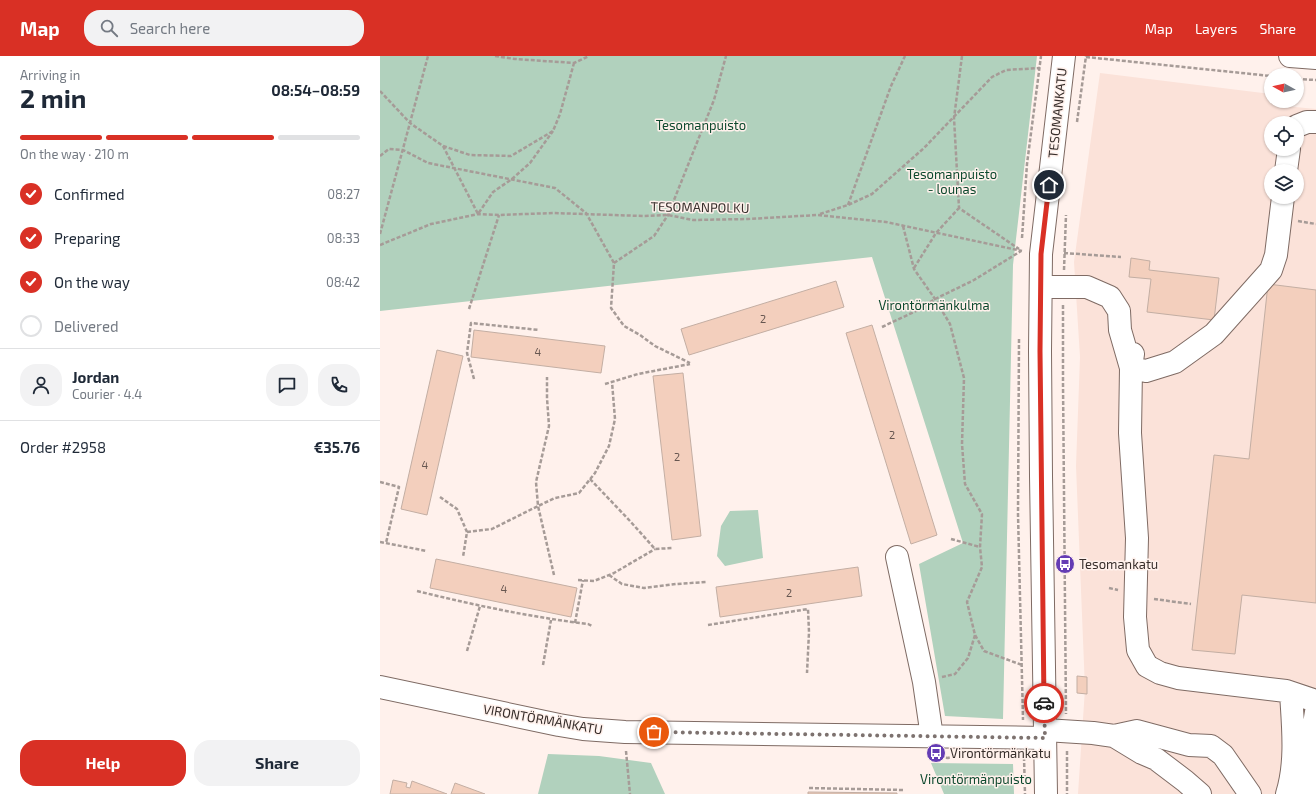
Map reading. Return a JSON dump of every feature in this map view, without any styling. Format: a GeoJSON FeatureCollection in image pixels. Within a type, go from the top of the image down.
{"type":"FeatureCollection","features":[{"type":"Feature","properties":{"kind":"main road","name":"TESOMANKATU"},"geometry":{"type":"LineString","coordinates":[[1046,794],[1040,476],[1041,254],[1064,56]]}},
{"type":"Feature","properties":{"kind":"main road"},"geometry":{"type":"LineString","coordinates":[[1290,56],[1316,58]]}},
{"type":"Feature","properties":{"kind":"main road"},"geometry":{"type":"LineString","coordinates":[[1304,123],[1316,122]]}},
{"type":"Feature","properties":{"kind":"main road"},"geometry":{"type":"LineString","coordinates":[[1131,368],[1146,371],[1175,362],[1214,334],[1271,270],[1276,255],[1282,204]]}},
{"type":"Feature","properties":{"kind":"main road"},"geometry":{"type":"LineString","coordinates":[[1041,286],[1086,287],[1110,297],[1119,311],[1120,330],[1131,368],[1130,434],[1138,538],[1135,617],[1138,650],[1146,666],[1160,673],[1178,678],[1251,686],[1291,693],[1316,701]]}},
{"type":"Feature","properties":{"kind":"main road"},"geometry":{"type":"LineString","coordinates":[[897,557],[924,682],[932,737]]}},
{"type":"Feature","properties":{"kind":"main road","name":"VIRONTÖRMÄNKATU"},"geometry":{"type":"LineString","coordinates":[[380,687],[559,725],[625,732],[932,737],[1045,734],[1066,731],[1114,736]]}},
{"type":"Feature","properties":{"kind":"main road"},"geometry":{"type":"LineString","coordinates":[[1287,794],[1293,754],[1291,693]]}},
{"type":"Feature","properties":{"kind":"main road"},"geometry":{"type":"LineString","coordinates":[[1305,794],[1310,742],[1316,712]]}},
{"type":"Feature","properties":{"kind":"main road"},"geometry":{"type":"LineString","coordinates":[[1114,736],[1137,731],[1189,745],[1211,746],[1223,755],[1250,794]]}},
{"type":"Feature","properties":{"kind":"main road"},"geometry":{"type":"LineString","coordinates":[[1114,736],[1142,753],[1156,759],[1186,781],[1200,794]]}},
{"type":"Feature","properties":{"kind":"path"},"geometry":{"type":"LineString","coordinates":[[380,234],[428,56]]}},
{"type":"Feature","properties":{"kind":"path"},"geometry":{"type":"LineString","coordinates":[[495,56],[515,59],[574,63],[589,56]]}},
{"type":"Feature","properties":{"kind":"path"},"geometry":{"type":"LineString","coordinates":[[614,263],[654,236],[668,215],[714,100],[726,56]]}},
{"type":"Feature","properties":{"kind":"path"},"geometry":{"type":"LineString","coordinates":[[848,205],[891,86],[905,56]]}},
{"type":"Feature","properties":{"kind":"path"},"geometry":{"type":"LineString","coordinates":[[914,269],[936,233],[959,208],[954,118],[962,56]]}},
{"type":"Feature","properties":{"kind":"path"},"geometry":{"type":"LineString","coordinates":[[1077,124],[1086,56],[1264,75]]}},
{"type":"Feature","properties":{"kind":"path"},"geometry":{"type":"LineString","coordinates":[[443,146],[478,214],[493,192],[512,179],[530,163],[553,131],[560,114],[574,63]]}},
{"type":"Feature","properties":{"kind":"path"},"geometry":{"type":"LineString","coordinates":[[817,215],[848,205],[872,194],[924,148],[954,118],[992,76],[1006,70],[1040,68]]}},
{"type":"Feature","properties":{"kind":"path"},"geometry":{"type":"LineString","coordinates":[[1304,79],[1316,80]]}},
{"type":"Feature","properties":{"kind":"path"},"geometry":{"type":"LineString","coordinates":[[380,91],[410,124],[443,146],[470,155],[511,156],[553,131]]}},
{"type":"Feature","properties":{"kind":"path"},"geometry":{"type":"LineString","coordinates":[[380,156],[389,149],[403,150],[428,163],[555,188],[586,213],[614,263],[611,308],[624,326],[655,346],[690,364],[638,374],[605,384]]}},
{"type":"Feature","properties":{"kind":"path"},"geometry":{"type":"LineString","coordinates":[[882,326],[916,311],[935,299],[974,280],[1021,251],[959,208]]}},
{"type":"Feature","properties":{"kind":"path","name":"TESOMANPOLKU"},"geometry":{"type":"LineString","coordinates":[[380,245],[431,224],[478,214],[499,215],[553,212],[643,216],[668,215],[693,220],[748,219],[817,215],[886,222],[1021,251]]}},
{"type":"Feature","properties":{"kind":"path"},"geometry":{"type":"LineString","coordinates":[[1066,214],[1064,253],[1063,383],[1067,794]]}},
{"type":"Feature","properties":{"kind":"path"},"geometry":{"type":"LineString","coordinates":[[469,309],[499,215]]}},
{"type":"Feature","properties":{"kind":"path"},"geometry":{"type":"LineString","coordinates":[[903,226],[914,269],[950,324],[964,378],[962,444],[965,484],[982,514],[980,547],[982,567],[968,602],[975,635],[984,650],[1022,666]]}},
{"type":"Feature","properties":{"kind":"path"},"geometry":{"type":"LineString","coordinates":[[1064,253],[1121,257]]}},
{"type":"Feature","properties":{"kind":"path"},"geometry":{"type":"LineString","coordinates":[[474,379],[467,353],[471,323],[540,330]]}},
{"type":"Feature","properties":{"kind":"path"},"geometry":{"type":"LineString","coordinates":[[547,377],[549,426],[536,482],[538,506],[554,575]]}},
{"type":"Feature","properties":{"kind":"path"},"geometry":{"type":"LineString","coordinates":[[467,532],[492,529],[555,498],[579,493],[595,473],[609,446],[615,419],[612,382]]}},
{"type":"Feature","properties":{"kind":"path"},"geometry":{"type":"LineString","coordinates":[[590,479],[656,549]]}},
{"type":"Feature","properties":{"kind":"path"},"geometry":{"type":"LineString","coordinates":[[380,482],[399,487],[386,543]]}},
{"type":"Feature","properties":{"kind":"path"},"geometry":{"type":"LineString","coordinates":[[440,497],[457,509],[467,532],[462,557]]}},
{"type":"Feature","properties":{"kind":"path"},"geometry":{"type":"LineString","coordinates":[[951,539],[980,547]]}},
{"type":"Feature","properties":{"kind":"path"},"geometry":{"type":"LineString","coordinates":[[380,542],[427,551]]}},
{"type":"Feature","properties":{"kind":"path"},"geometry":{"type":"LineString","coordinates":[[578,580],[594,581],[609,575],[656,549],[672,548]]}},
{"type":"Feature","properties":{"kind":"path"},"geometry":{"type":"LineString","coordinates":[[609,575],[622,584],[644,588],[707,582]]}},
{"type":"Feature","properties":{"kind":"path"},"geometry":{"type":"LineString","coordinates":[[574,622],[583,580]]}},
{"type":"Feature","properties":{"kind":"path"},"geometry":{"type":"LineString","coordinates":[[418,591],[480,606],[551,620],[574,622],[592,626]]}},
{"type":"Feature","properties":{"kind":"path"},"geometry":{"type":"LineString","coordinates":[[467,651],[480,606]]}},
{"type":"Feature","properties":{"kind":"path"},"geometry":{"type":"LineString","coordinates":[[708,626],[808,609],[810,632],[807,673]]}},
{"type":"Feature","properties":{"kind":"path"},"geometry":{"type":"LineString","coordinates":[[543,664],[551,620]]}},
{"type":"Feature","properties":{"kind":"path"},"geometry":{"type":"LineString","coordinates":[[924,682],[955,674],[968,658],[975,635]]}},
{"type":"Feature","properties":{"kind":"path"},"geometry":{"type":"LineString","coordinates":[[625,732],[630,794]]}},
{"type":"Feature","properties":{"kind":"path"},"geometry":{"type":"LineString","coordinates":[[809,788],[904,790]]}},
{"type":"Feature","properties":{"kind":"shaded area"},"geometry":{"type":"Polygon","coordinates":[[[1100,73],[1264,93],[1264,108],[1316,109],[1316,794],[1078,794],[1085,689],[1076,466],[1080,357],[1074,262],[1100,73]]]}},
{"type":"Feature","properties":{"kind":"green space"},"geometry":{"type":"Polygon","coordinates":[[[380,56],[1037,56],[1013,265],[1003,719],[945,716],[919,564],[963,543],[872,257],[380,311],[380,56]]]}},
{"type":"Feature","properties":{"kind":"green space"},"geometry":{"type":"Polygon","coordinates":[[[758,510],[763,558],[725,566],[717,556],[721,526],[730,511],[758,510]]]}},
{"type":"Feature","properties":{"kind":"green space"},"geometry":{"type":"Polygon","coordinates":[[[548,754],[599,756],[651,763],[665,794],[538,794],[548,754]]]}},
{"type":"Feature","properties":{"kind":"green space","name":"Virontörmänpuisto"},"geometry":{"type":"Polygon","coordinates":[[[931,763],[1013,764],[1014,794],[944,794],[931,763]]]}},
{"type":"Feature","properties":{"kind":"building"},"geometry":{"type":"Polygon","coordinates":[[[1131,258],[1150,261],[1149,270],[1219,278],[1214,320],[1147,312],[1151,279],[1129,277],[1131,258]]]}},
{"type":"Feature","properties":{"kind":"building"},"geometry":{"type":"Polygon","coordinates":[[[836,281],[844,307],[689,355],[681,329],[836,281]]]}},
{"type":"Feature","properties":{"kind":"building"},"geometry":{"type":"Polygon","coordinates":[[[1268,284],[1316,290],[1316,603],[1242,595],[1235,654],[1192,650],[1214,455],[1249,459],[1268,284]]]}},
{"type":"Feature","properties":{"kind":"building"},"geometry":{"type":"Polygon","coordinates":[[[872,325],[937,535],[911,544],[846,333],[872,325]]]}},
{"type":"Feature","properties":{"kind":"building"},"geometry":{"type":"Polygon","coordinates":[[[474,330],[605,346],[601,373],[471,357],[474,330]]]}},
{"type":"Feature","properties":{"kind":"building"},"geometry":{"type":"Polygon","coordinates":[[[437,350],[463,356],[427,515],[401,509],[437,350]]]}},
{"type":"Feature","properties":{"kind":"building"},"geometry":{"type":"Polygon","coordinates":[[[683,373],[701,536],[672,540],[653,376],[683,373]]]}},
{"type":"Feature","properties":{"kind":"building"},"geometry":{"type":"Polygon","coordinates":[[[436,559],[577,588],[571,617],[430,588],[436,559]]]}},
{"type":"Feature","properties":{"kind":"building"},"geometry":{"type":"Polygon","coordinates":[[[858,567],[862,596],[720,617],[716,587],[858,567]]]}},
{"type":"Feature","properties":{"kind":"building"},"geometry":{"type":"Polygon","coordinates":[[[1077,676],[1087,677],[1087,694],[1077,693],[1077,676]]]}},
{"type":"Feature","properties":{"kind":"building"},"geometry":{"type":"Polygon","coordinates":[[[393,780],[407,783],[406,787],[410,788],[412,781],[447,794],[390,794],[393,780]]]}},
{"type":"Feature","properties":{"kind":"building"},"geometry":{"type":"Polygon","coordinates":[[[455,783],[485,794],[451,794],[455,783]]]}},
{"type":"Feature","properties":{"kind":"building"},"geometry":{"type":"Polygon","coordinates":[[[808,792],[897,793],[897,794],[808,794],[808,792]]]}},
{"type":"Feature","properties":{"kind":"way so far"},"geometry":{"type":"LineString","coordinates":[[654,732],[1024,739],[1045,738],[1044,703]]}},
{"type":"Feature","properties":{"kind":"place","name":"Tesomankatu"},"geometry":{"type":"Point","coordinates":[1065,564]}},
{"type":"Feature","properties":{"kind":"place","name":"Virontörmänkatu"},"geometry":{"type":"Point","coordinates":[936,753]}},
{"type":"Feature","properties":{"kind":"route"},"geometry":{"type":"LineString","coordinates":[[1044,703],[1040,476],[1040,351],[1041,254],[1049,185]]}},
{"type":"Feature","properties":{"kind":"park label","name":"Tesomanpuisto"},"geometry":{"type":"Point","coordinates":[701,125]}},
{"type":"Feature","properties":{"kind":"park label","name":"Tesomanpuisto - lounas"},"geometry":{"type":"Point","coordinates":[952,182]}},
{"type":"Feature","properties":{"kind":"park label","name":"Virontörmänkulma"},"geometry":{"type":"Point","coordinates":[934,305]}}]}
